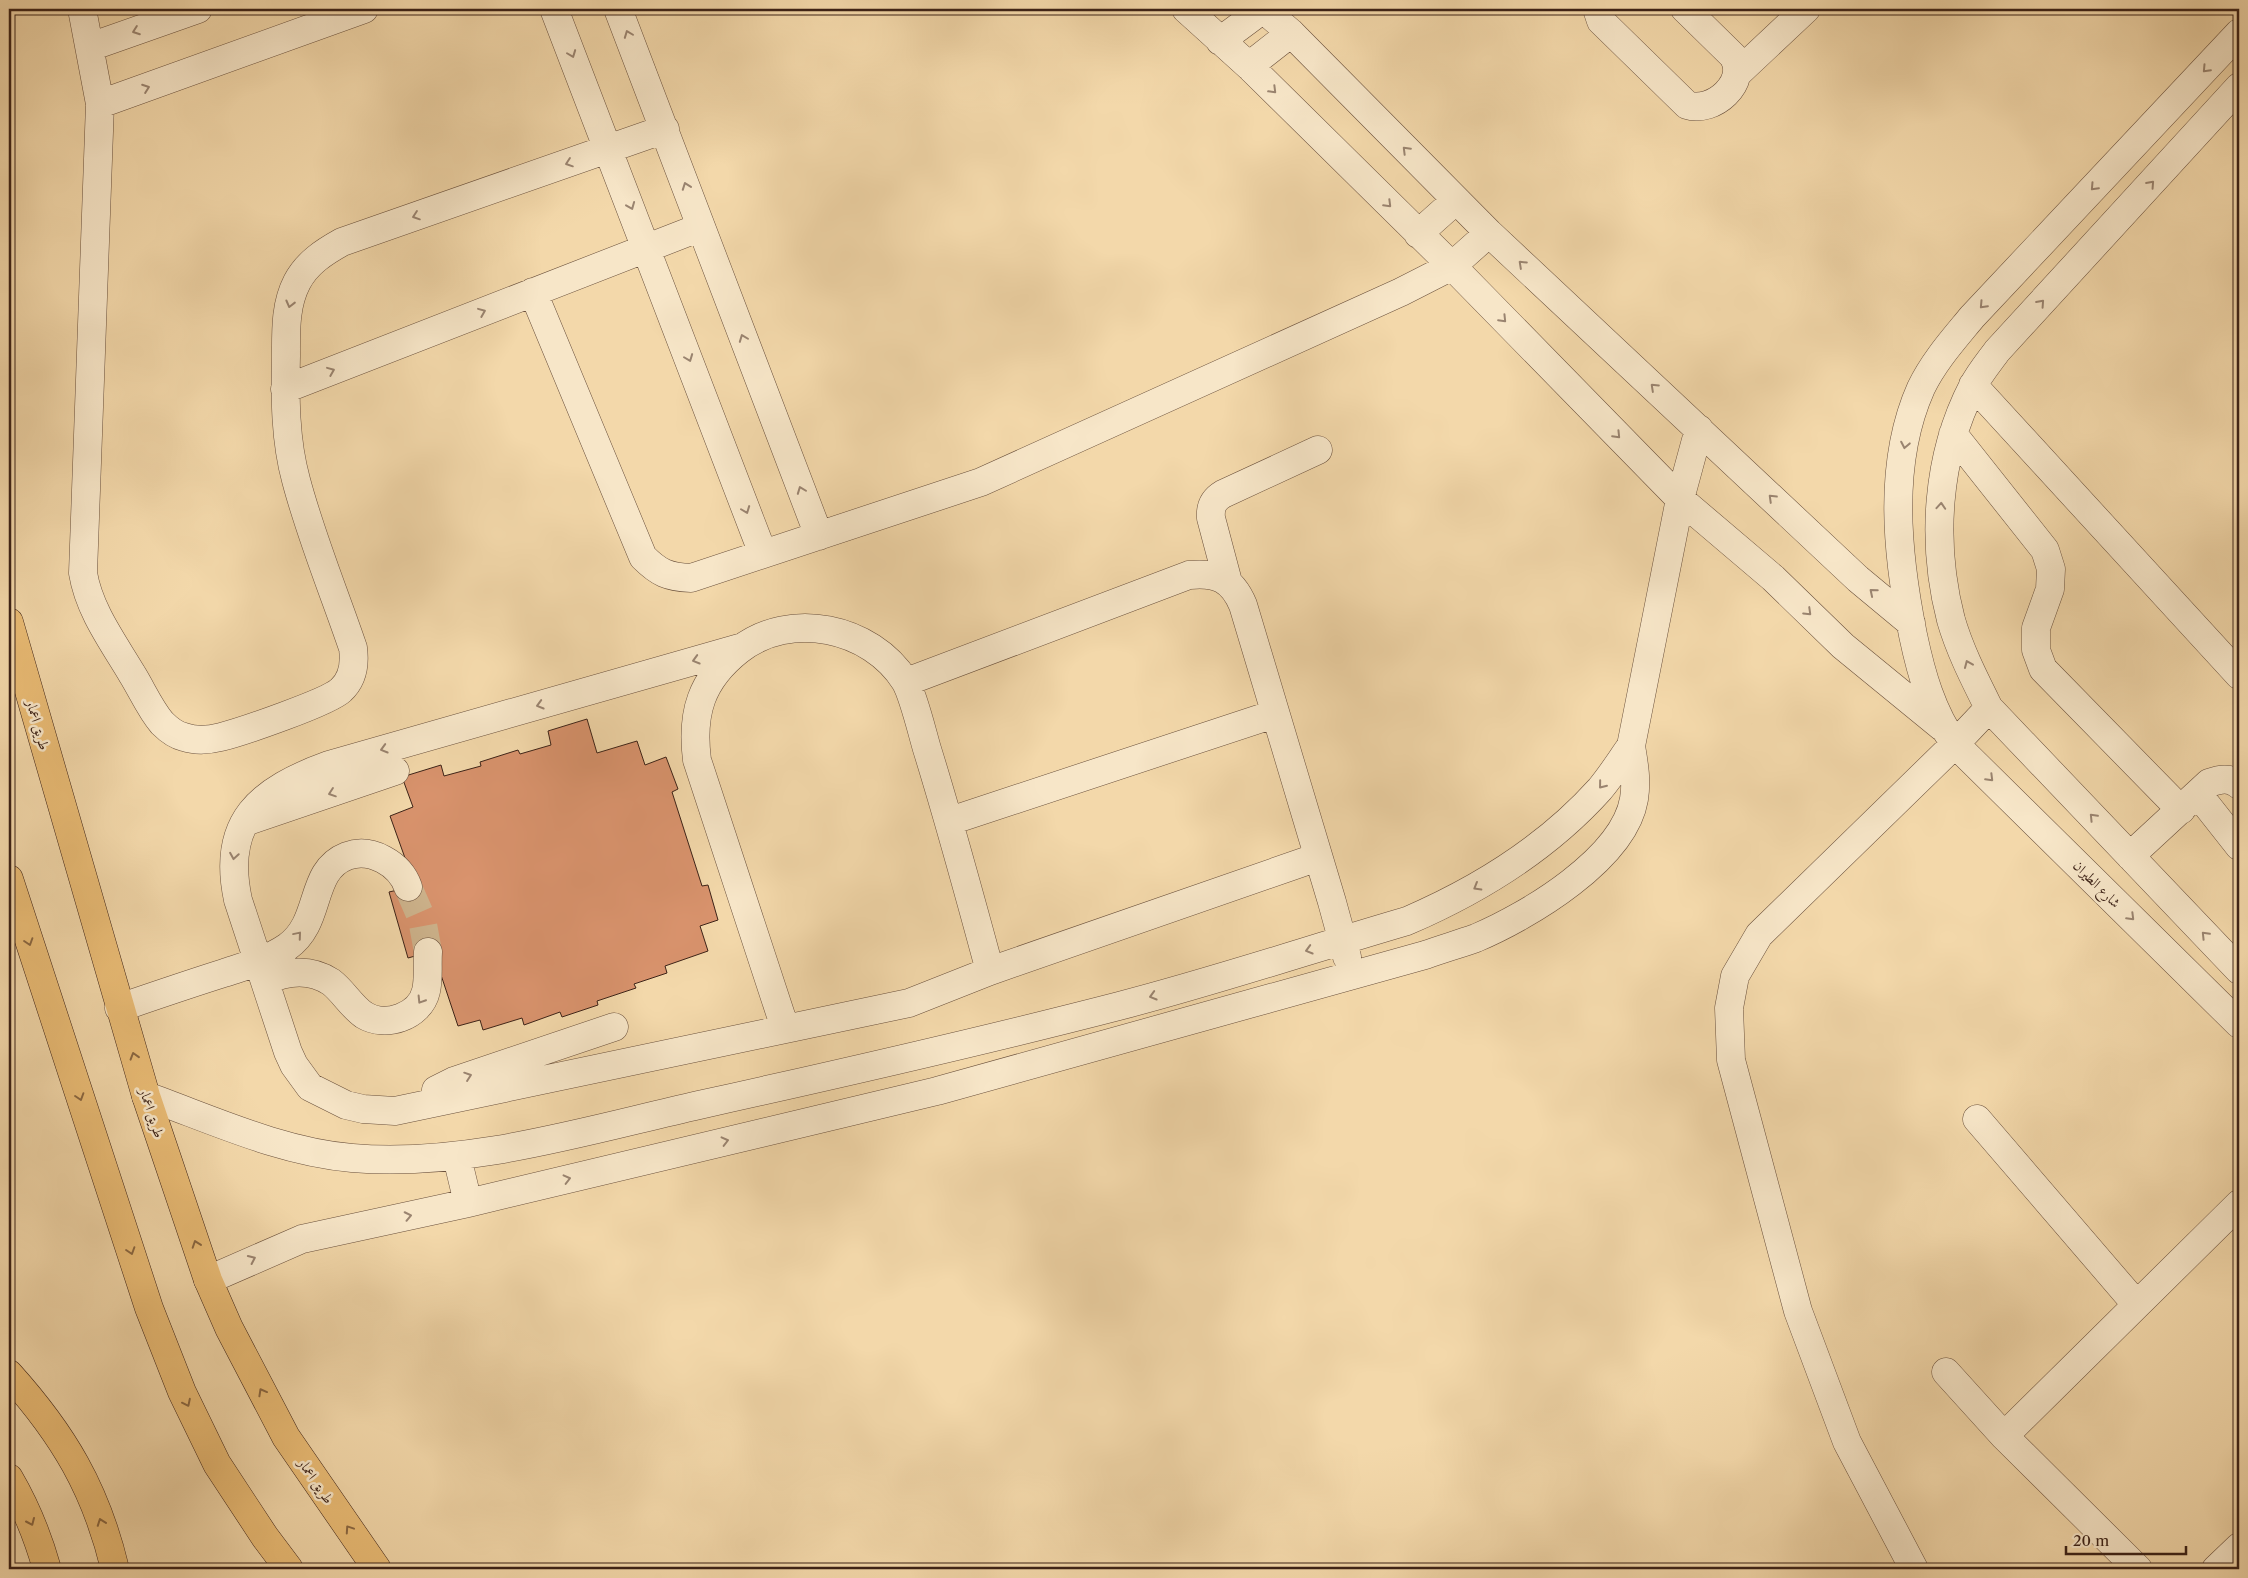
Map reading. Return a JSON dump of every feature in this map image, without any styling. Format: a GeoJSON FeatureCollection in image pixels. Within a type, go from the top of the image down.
{"type":"FeatureCollection","features":[{"type":"Feature","properties":{"kind":"main road","name":"طريق اعمار"},"geometry":{"type":"LineString","coordinates":[[9,622],[119,1008],[146,1096],[208,1280],[229,1328],[286,1437],[377,1569]]}},
{"type":"Feature","properties":{"kind":"main road"},"geometry":{"type":"LineString","coordinates":[[9,879],[149,1308],[182,1392],[218,1464],[289,1569]]}},
{"type":"Feature","properties":{"kind":"main road"},"geometry":{"type":"LineString","coordinates":[[9,1374],[40,1409],[68,1450],[92,1496],[109,1544],[115,1569]]}},
{"type":"Feature","properties":{"kind":"main road"},"geometry":{"type":"LineString","coordinates":[[9,1478],[39,1540],[47,1569]]}},
{"type":"Feature","properties":{"kind":"street"},"geometry":{"type":"LineString","coordinates":[[82,9],[100,104],[83,573],[85,587],[96,613],[156,716],[173,732],[197,740],[222,737],[324,701],[342,690],[352,671],[354,660],[353,648],[296,479],[286,423],[286,324],[289,302],[297,282],[309,266],[324,252],[342,242],[665,129]]}},
{"type":"Feature","properties":{"kind":"street"},"geometry":{"type":"LineString","coordinates":[[90,48],[198,9]]}},
{"type":"Feature","properties":{"kind":"street"},"geometry":{"type":"LineString","coordinates":[[100,104],[316,16],[364,9]]}},
{"type":"Feature","properties":{"kind":"street"},"geometry":{"type":"LineString","coordinates":[[554,9],[647,247],[763,554]]}},
{"type":"Feature","properties":{"kind":"street"},"geometry":{"type":"LineString","coordinates":[[618,9],[819,536]]}},
{"type":"Feature","properties":{"kind":"street","name":"شارع الطيران"},"geometry":{"type":"LineString","coordinates":[[1186,9],[1249,66],[1452,266],[1680,499],[1773,578],[1843,646],[1949,736],[2239,1024]]}},
{"type":"Feature","properties":{"kind":"street"},"geometry":{"type":"LineString","coordinates":[[1220,41],[1263,9],[1291,33],[1489,233],[1858,579],[1911,623]]}},
{"type":"Feature","properties":{"kind":"street"},"geometry":{"type":"LineString","coordinates":[[1597,9],[1602,21],[1687,105],[1696,108],[1715,103],[1735,82],[1739,72],[1806,9]]}},
{"type":"Feature","properties":{"kind":"street"},"geometry":{"type":"LineString","coordinates":[[1685,9],[1734,56],[1739,72]]}},
{"type":"Feature","properties":{"kind":"street"},"geometry":{"type":"LineString","coordinates":[[1249,66],[1291,33]]}},
{"type":"Feature","properties":{"kind":"street"},"geometry":{"type":"LineString","coordinates":[[1949,736],[1926,685],[1911,623],[1900,554],[1898,512],[1902,461],[1908,428],[1921,388],[1941,354],[1972,317],[2239,33]]}},
{"type":"Feature","properties":{"kind":"street"},"geometry":{"type":"LineString","coordinates":[[2239,87],[1997,351],[1973,385],[1953,434],[1942,489],[1939,527],[1942,575],[1955,630],[1968,666],[1989,708],[2239,970]]}},
{"type":"Feature","properties":{"kind":"street"},"geometry":{"type":"LineString","coordinates":[[1418,234],[1456,200]]}},
{"type":"Feature","properties":{"kind":"street"},"geometry":{"type":"LineString","coordinates":[[285,389],[701,227]]}},
{"type":"Feature","properties":{"kind":"street"},"geometry":{"type":"LineString","coordinates":[[533,292],[643,557],[656,570],[673,577],[691,578],[980,482],[1392,296],[1452,266],[1489,233]]}},
{"type":"Feature","properties":{"kind":"street"},"geometry":{"type":"LineString","coordinates":[[1973,385],[2239,675]]}},
{"type":"Feature","properties":{"kind":"street"},"geometry":{"type":"LineString","coordinates":[[208,1280],[258,1256],[302,1239],[468,1203],[937,1091],[1425,955],[1476,938],[1522,914],[1566,886],[1609,848],[1625,826],[1634,800],[1636,773],[1631,746],[1680,499],[1700,429]]}},
{"type":"Feature","properties":{"kind":"street"},"geometry":{"type":"LineString","coordinates":[[1953,434],[2045,550],[2051,569],[2050,589],[2036,628],[2036,650],[2043,669],[2239,846]]}},
{"type":"Feature","properties":{"kind":"street"},"geometry":{"type":"LineString","coordinates":[[1228,582],[1211,518],[1210,510],[1212,503],[1223,494],[1318,450]]}},
{"type":"Feature","properties":{"kind":"street"},"geometry":{"type":"LineString","coordinates":[[906,682],[1189,575],[1215,575],[1228,582],[1237,592],[1243,605],[1343,940],[1351,976]]}},
{"type":"Feature","properties":{"kind":"street"},"geometry":{"type":"LineString","coordinates":[[785,1028],[698,760],[695,739],[696,717],[711,677],[726,660],[743,646],[762,636],[784,630],[805,628],[827,629],[851,636],[872,648],[891,663],[906,682],[950,821],[990,971]]}},
{"type":"Feature","properties":{"kind":"street"},"geometry":{"type":"LineString","coordinates":[[743,646],[329,765],[302,775],[275,789],[258,803],[244,822],[236,843],[233,862],[234,881],[238,900],[288,1052],[294,1065],[310,1087],[346,1105],[363,1109],[395,1111],[909,1003],[990,971],[1318,857]]}},
{"type":"Feature","properties":{"kind":"street"},"geometry":{"type":"LineString","coordinates":[[1914,1569],[1847,1442],[1798,1311],[1731,1060],[1729,1008],[1735,976],[1759,935],[1949,736],[1989,708]]}},
{"type":"Feature","properties":{"kind":"street"},"geometry":{"type":"LineString","coordinates":[[950,821],[1274,714]]}},
{"type":"Feature","properties":{"kind":"street"},"geometry":{"type":"LineString","coordinates":[[146,1096],[294,1149],[351,1158],[399,1160],[457,1157],[528,1144],[890,1063],[1122,1005],[1407,921],[1452,902],[1482,884],[1561,828],[1601,787],[1631,746]]}},
{"type":"Feature","properties":{"kind":"street"},"geometry":{"type":"LineString","coordinates":[[244,822],[395,771]]}},
{"type":"Feature","properties":{"kind":"street"},"geometry":{"type":"LineString","coordinates":[[2130,856],[2209,783],[2221,779],[2234,781],[2239,785]]}},
{"type":"Feature","properties":{"kind":"street"},"geometry":{"type":"LineString","coordinates":[[119,1008],[262,971],[288,947],[309,922],[324,875],[334,864],[348,856],[363,853],[378,856],[392,865],[408,888]]}},
{"type":"Feature","properties":{"kind":"street"},"geometry":{"type":"LineString","coordinates":[[262,971],[277,975],[290,972],[318,975],[331,982],[363,1014],[374,1019],[386,1021],[398,1019],[411,1013],[420,1004],[426,992],[428,952]]}},
{"type":"Feature","properties":{"kind":"street"},"geometry":{"type":"LineString","coordinates":[[410,1108],[433,1092],[454,1081],[614,1027]]}},
{"type":"Feature","properties":{"kind":"street"},"geometry":{"type":"LineString","coordinates":[[890,1063],[898,1100]]}},
{"type":"Feature","properties":{"kind":"street"},"geometry":{"type":"LineString","coordinates":[[1977,1119],[2136,1304]]}},
{"type":"Feature","properties":{"kind":"street"},"geometry":{"type":"LineString","coordinates":[[457,1157],[468,1203]]}},
{"type":"Feature","properties":{"kind":"street"},"geometry":{"type":"LineString","coordinates":[[2004,1436],[2239,1204]]}},
{"type":"Feature","properties":{"kind":"street"},"geometry":{"type":"LineString","coordinates":[[1946,1372],[2004,1436],[2138,1569]]}},
{"type":"Feature","properties":{"kind":"street"},"geometry":{"type":"LineString","coordinates":[[2216,1569],[2239,1547]]}},
{"type":"Feature","properties":{"kind":"building"},"geometry":{"type":"Polygon","coordinates":[[[587,719],[597,753],[637,741],[645,765],[666,757],[678,789],[672,792],[702,886],[708,885],[718,920],[700,926],[708,951],[665,966],[667,973],[634,984],[636,988],[597,1001],[598,1005],[562,1017],[560,1012],[524,1025],[522,1018],[483,1030],[480,1020],[458,1026],[433,951],[408,958],[389,892],[415,886],[390,816],[413,807],[402,777],[441,765],[444,776],[481,766],[480,762],[518,750],[520,754],[551,745],[548,731],[587,719]]]}},
{"type":"Feature","properties":{"kind":"tunnel"},"geometry":{"type":"LineString","coordinates":[[408,887],[422,919],[428,952]]}}]}
